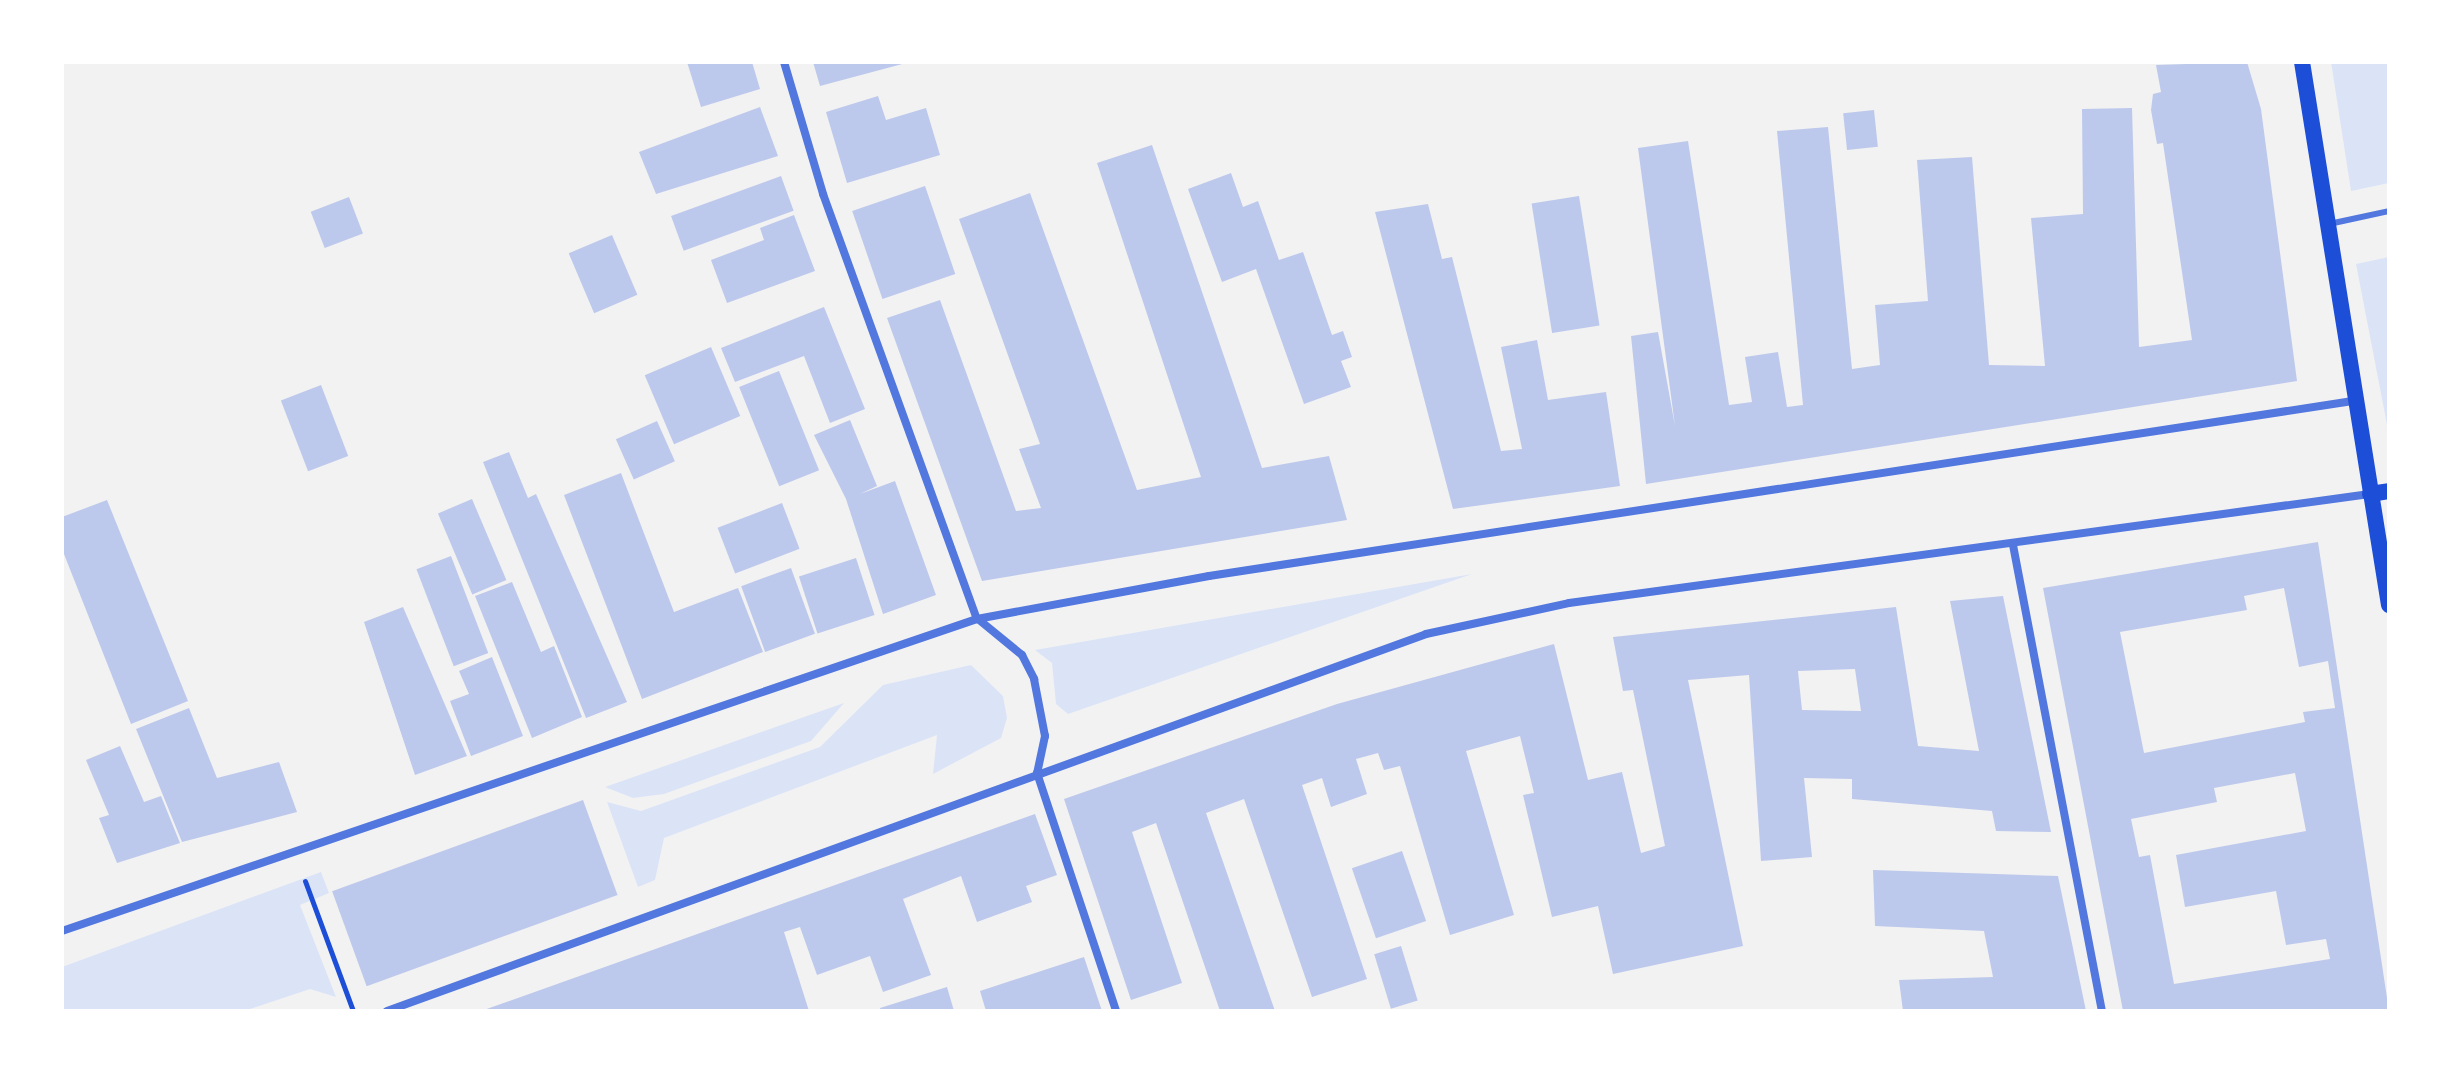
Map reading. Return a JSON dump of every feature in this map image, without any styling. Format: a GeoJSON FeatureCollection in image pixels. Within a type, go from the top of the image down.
{"type":"FeatureCollection","features":[{"type":"Feature","properties":{"kind":"main road"},"geometry":{"type":"LineString","coordinates":[[2302,62],[2329,224],[2353,401],[2389,605]]}},
{"type":"Feature","properties":{"kind":"main road"},"geometry":{"type":"LineString","coordinates":[[2370,494],[2389,491]]}},
{"type":"Feature","properties":{"kind":"street"},"geometry":{"type":"LineString","coordinates":[[784,62],[823,194],[977,619],[1022,655],[1034,679],[1045,736],[1037,773],[1116,1011]]}},
{"type":"Feature","properties":{"kind":"street"},"geometry":{"type":"LineString","coordinates":[[62,931],[977,619],[1209,576],[2353,401]]}},
{"type":"Feature","properties":{"kind":"street"},"geometry":{"type":"LineString","coordinates":[[387,1011],[1426,634],[1569,603],[2370,494]]}},
{"type":"Feature","properties":{"kind":"street"},"geometry":{"type":"LineString","coordinates":[[2013,545],[2102,1011]]}},
{"type":"Feature","properties":{"kind":"lane"},"geometry":{"type":"LineString","coordinates":[[2329,224],[2389,211]]}},
{"type":"Feature","properties":{"kind":"path"},"geometry":{"type":"LineString","coordinates":[[294,851],[353,1011]]}},
{"type":"Feature","properties":{"kind":"shaded area"},"geometry":{"type":"Polygon","coordinates":[[[2331,62],[2389,62],[2389,183],[2351,191],[2331,62]]]}},
{"type":"Feature","properties":{"kind":"shaded area"},"geometry":{"type":"Polygon","coordinates":[[[2389,257],[2389,435],[2356,264],[2389,257]]]}},
{"type":"Feature","properties":{"kind":"shaded area"},"geometry":{"type":"Polygon","coordinates":[[[1472,574],[1068,714],[1056,704],[1052,663],[1035,650],[1472,574]]]}},
{"type":"Feature","properties":{"kind":"shaded area"},"geometry":{"type":"Polygon","coordinates":[[[971,665],[1003,696],[1007,718],[1001,738],[933,774],[937,735],[664,838],[655,880],[638,887],[607,802],[641,811],[820,747],[883,685],[971,665]]]}},
{"type":"Feature","properties":{"kind":"shaded area"},"geometry":{"type":"Polygon","coordinates":[[[844,703],[811,741],[664,794],[633,798],[605,787],[844,703]]]}},
{"type":"Feature","properties":{"kind":"shaded area"},"geometry":{"type":"Polygon","coordinates":[[[321,872],[329,893],[300,905],[336,997],[310,989],[244,1011],[62,1011],[62,967],[321,872]]]}},
{"type":"Feature","properties":{"kind":"building"},"geometry":{"type":"Polygon","coordinates":[[[687,62],[752,62],[760,89],[701,107],[687,62]]]}},
{"type":"Feature","properties":{"kind":"building"},"geometry":{"type":"Polygon","coordinates":[[[813,62],[906,62],[906,63],[820,86],[813,62]]]}},
{"type":"Feature","properties":{"kind":"building"},"geometry":{"type":"Polygon","coordinates":[[[2247,62],[2261,109],[2297,381],[1646,484],[1631,336],[1658,332],[1675,426],[1638,148],[1688,141],[1729,405],[1752,402],[1745,357],[1778,352],[1787,407],[1803,405],[1777,131],[1828,127],[1852,369],[1880,365],[1875,305],[1928,301],[1917,160],[1972,157],[1989,365],[2045,366],[2031,218],[2083,214],[2082,109],[2132,108],[2139,347],[2192,340],[2163,143],[2157,144],[2151,110],[2153,94],[2161,92],[2156,65],[2247,62]]]}},
{"type":"Feature","properties":{"kind":"building"},"geometry":{"type":"Polygon","coordinates":[[[878,96],[886,120],[926,108],[940,155],[847,183],[826,112],[878,96]]]}},
{"type":"Feature","properties":{"kind":"building"},"geometry":{"type":"Polygon","coordinates":[[[760,107],[778,156],[656,194],[639,152],[760,107]]]}},
{"type":"Feature","properties":{"kind":"building"},"geometry":{"type":"Polygon","coordinates":[[[1874,110],[1878,147],[1847,150],[1843,113],[1874,110]]]}},
{"type":"Feature","properties":{"kind":"building"},"geometry":{"type":"Polygon","coordinates":[[[1152,145],[1262,468],[1329,456],[1347,520],[982,581],[887,318],[940,300],[1016,511],[1041,508],[1019,449],[1040,444],[959,219],[1030,193],[1137,490],[1201,477],[1097,163],[1152,145]]]}},
{"type":"Feature","properties":{"kind":"building"},"geometry":{"type":"Polygon","coordinates":[[[1231,173],[1243,207],[1258,201],[1279,260],[1303,252],[1332,335],[1343,331],[1352,357],[1341,361],[1351,387],[1304,404],[1256,269],[1222,282],[1188,189],[1231,173]]]}},
{"type":"Feature","properties":{"kind":"building"},"geometry":{"type":"Polygon","coordinates":[[[781,176],[794,211],[684,251],[671,216],[781,176]]]}},
{"type":"Feature","properties":{"kind":"building"},"geometry":{"type":"Polygon","coordinates":[[[925,186],[955,274],[882,299],[852,211],[925,186]]]}},
{"type":"Feature","properties":{"kind":"building"},"geometry":{"type":"Polygon","coordinates":[[[1579,196],[1599,325],[1552,333],[1532,204],[1579,196]]]}},
{"type":"Feature","properties":{"kind":"building"},"geometry":{"type":"Polygon","coordinates":[[[349,197],[363,233],[325,248],[311,212],[349,197]]]}},
{"type":"Feature","properties":{"kind":"building"},"geometry":{"type":"Polygon","coordinates":[[[1428,204],[1442,259],[1452,257],[1501,451],[1522,449],[1501,347],[1537,340],[1548,400],[1606,392],[1620,486],[1453,509],[1375,212],[1428,204]]]}},
{"type":"Feature","properties":{"kind":"building"},"geometry":{"type":"Polygon","coordinates":[[[794,215],[815,271],[727,303],[711,260],[764,240],[760,228],[794,215]]]}},
{"type":"Feature","properties":{"kind":"building"},"geometry":{"type":"Polygon","coordinates":[[[612,235],[637,295],[594,313],[569,253],[612,235]]]}},
{"type":"Feature","properties":{"kind":"building"},"geometry":{"type":"Polygon","coordinates":[[[824,307],[865,409],[830,423],[804,356],[735,382],[721,348],[824,307]]]}},
{"type":"Feature","properties":{"kind":"building"},"geometry":{"type":"Polygon","coordinates":[[[711,347],[740,416],[674,444],[645,375],[711,347]]]}},
{"type":"Feature","properties":{"kind":"building"},"geometry":{"type":"Polygon","coordinates":[[[779,371],[819,470],[779,486],[739,387],[779,371]]]}},
{"type":"Feature","properties":{"kind":"building"},"geometry":{"type":"Polygon","coordinates":[[[321,385],[348,456],[308,471],[281,400],[321,385]]]}},
{"type":"Feature","properties":{"kind":"building"},"geometry":{"type":"Polygon","coordinates":[[[850,420],[877,486],[860,494],[895,481],[936,595],[883,614],[846,499],[814,435],[850,420]]]}},
{"type":"Feature","properties":{"kind":"building"},"geometry":{"type":"Polygon","coordinates":[[[657,421],[675,461],[634,479],[616,439],[657,421]]]}},
{"type":"Feature","properties":{"kind":"building"},"geometry":{"type":"Polygon","coordinates":[[[509,452],[528,498],[536,494],[627,702],[586,718],[483,462],[509,452]]]}},
{"type":"Feature","properties":{"kind":"building"},"geometry":{"type":"Polygon","coordinates":[[[621,473],[674,612],[738,588],[763,652],[642,699],[564,495],[621,473]]]}},
{"type":"Feature","properties":{"kind":"building"},"geometry":{"type":"Polygon","coordinates":[[[472,499],[506,580],[472,594],[438,513],[472,499]]]}},
{"type":"Feature","properties":{"kind":"building"},"geometry":{"type":"Polygon","coordinates":[[[107,500],[188,701],[131,724],[62,549],[62,517],[107,500]]]}},
{"type":"Feature","properties":{"kind":"building"},"geometry":{"type":"Polygon","coordinates":[[[782,503],[800,549],[735,573],[718,528],[782,503]]]}},
{"type":"Feature","properties":{"kind":"building"},"geometry":{"type":"Polygon","coordinates":[[[2318,542],[2389,1011],[2123,1011],[2043,588],[2318,542]],[[2284,588],[2244,596],[2247,610],[2120,632],[2144,753],[2305,722],[2303,712],[2335,708],[2328,661],[2299,667],[2284,588]],[[2295,773],[2214,788],[2217,802],[2131,819],[2139,857],[2150,855],[2174,984],[2330,959],[2326,939],[2286,945],[2276,891],[2185,907],[2176,855],[2306,831],[2295,773]]]}},
{"type":"Feature","properties":{"kind":"building"},"geometry":{"type":"Polygon","coordinates":[[[451,556],[488,653],[454,666],[416,569],[451,556]]]}},
{"type":"Feature","properties":{"kind":"building"},"geometry":{"type":"Polygon","coordinates":[[[856,558],[875,615],[817,634],[799,577],[856,558]]]}},
{"type":"Feature","properties":{"kind":"building"},"geometry":{"type":"Polygon","coordinates":[[[791,568],[815,634],[765,652],[741,586],[791,568]]]}},
{"type":"Feature","properties":{"kind":"building"},"geometry":{"type":"Polygon","coordinates":[[[512,582],[541,652],[554,646],[582,717],[532,738],[475,596],[512,582]]]}},
{"type":"Feature","properties":{"kind":"building"},"geometry":{"type":"Polygon","coordinates":[[[2003,596],[2051,832],[1996,831],[1992,811],[1852,799],[1852,779],[1804,778],[1812,857],[1761,861],[1749,675],[1688,680],[1743,946],[1613,974],[1598,906],[1552,917],[1523,795],[1534,793],[1520,736],[1466,751],[1514,915],[1450,935],[1400,766],[1384,770],[1378,753],[1356,759],[1367,794],[1331,807],[1322,778],[1302,785],[1367,979],[1312,997],[1244,799],[1206,813],[1275,1011],[1220,1011],[1156,823],[1132,832],[1182,983],[1131,1000],[1064,799],[1337,704],[1554,644],[1588,780],[1622,772],[1641,853],[1665,846],[1633,690],[1623,691],[1613,637],[1896,607],[1918,746],[1979,751],[1950,601],[2003,596]],[[1855,669],[1798,671],[1802,710],[1861,711],[1855,669]]]}},
{"type":"Feature","properties":{"kind":"building"},"geometry":{"type":"Polygon","coordinates":[[[403,607],[467,756],[415,775],[364,622],[403,607]]]}},
{"type":"Feature","properties":{"kind":"building"},"geometry":{"type":"Polygon","coordinates":[[[492,657],[523,736],[471,756],[450,701],[469,694],[459,671],[492,657]]]}},
{"type":"Feature","properties":{"kind":"building"},"geometry":{"type":"Polygon","coordinates":[[[189,708],[217,778],[279,762],[297,812],[182,842],[136,729],[189,708]]]}},
{"type":"Feature","properties":{"kind":"building"},"geometry":{"type":"Polygon","coordinates":[[[120,746],[144,802],[161,796],[180,843],[117,863],[99,818],[109,815],[86,760],[120,746]]]}},
{"type":"Feature","properties":{"kind":"building"},"geometry":{"type":"Polygon","coordinates":[[[583,800],[618,895],[367,986],[332,891],[583,800]]]}},
{"type":"Feature","properties":{"kind":"building"},"geometry":{"type":"Polygon","coordinates":[[[1035,814],[1057,875],[1026,886],[1032,902],[977,922],[961,876],[903,899],[931,975],[883,992],[870,956],[817,975],[800,927],[784,932],[809,1011],[481,1011],[1035,814]]]}},
{"type":"Feature","properties":{"kind":"building"},"geometry":{"type":"Polygon","coordinates":[[[1402,851],[1426,921],[1376,938],[1352,868],[1402,851]]]}},
{"type":"Feature","properties":{"kind":"building"},"geometry":{"type":"Polygon","coordinates":[[[1873,870],[2058,876],[2086,1011],[1903,1011],[1899,980],[1993,977],[1984,931],[1875,926],[1873,870]]]}},
{"type":"Feature","properties":{"kind":"building"},"geometry":{"type":"Polygon","coordinates":[[[1401,946],[1418,1001],[1391,1009],[1374,954],[1401,946]]]}},
{"type":"Feature","properties":{"kind":"building"},"geometry":{"type":"Polygon","coordinates":[[[1084,957],[1102,1011],[986,1011],[980,991],[1084,957]]]}},
{"type":"Feature","properties":{"kind":"building"},"geometry":{"type":"Polygon","coordinates":[[[947,987],[954,1011],[881,1011],[880,1008],[947,987]]]}}]}
